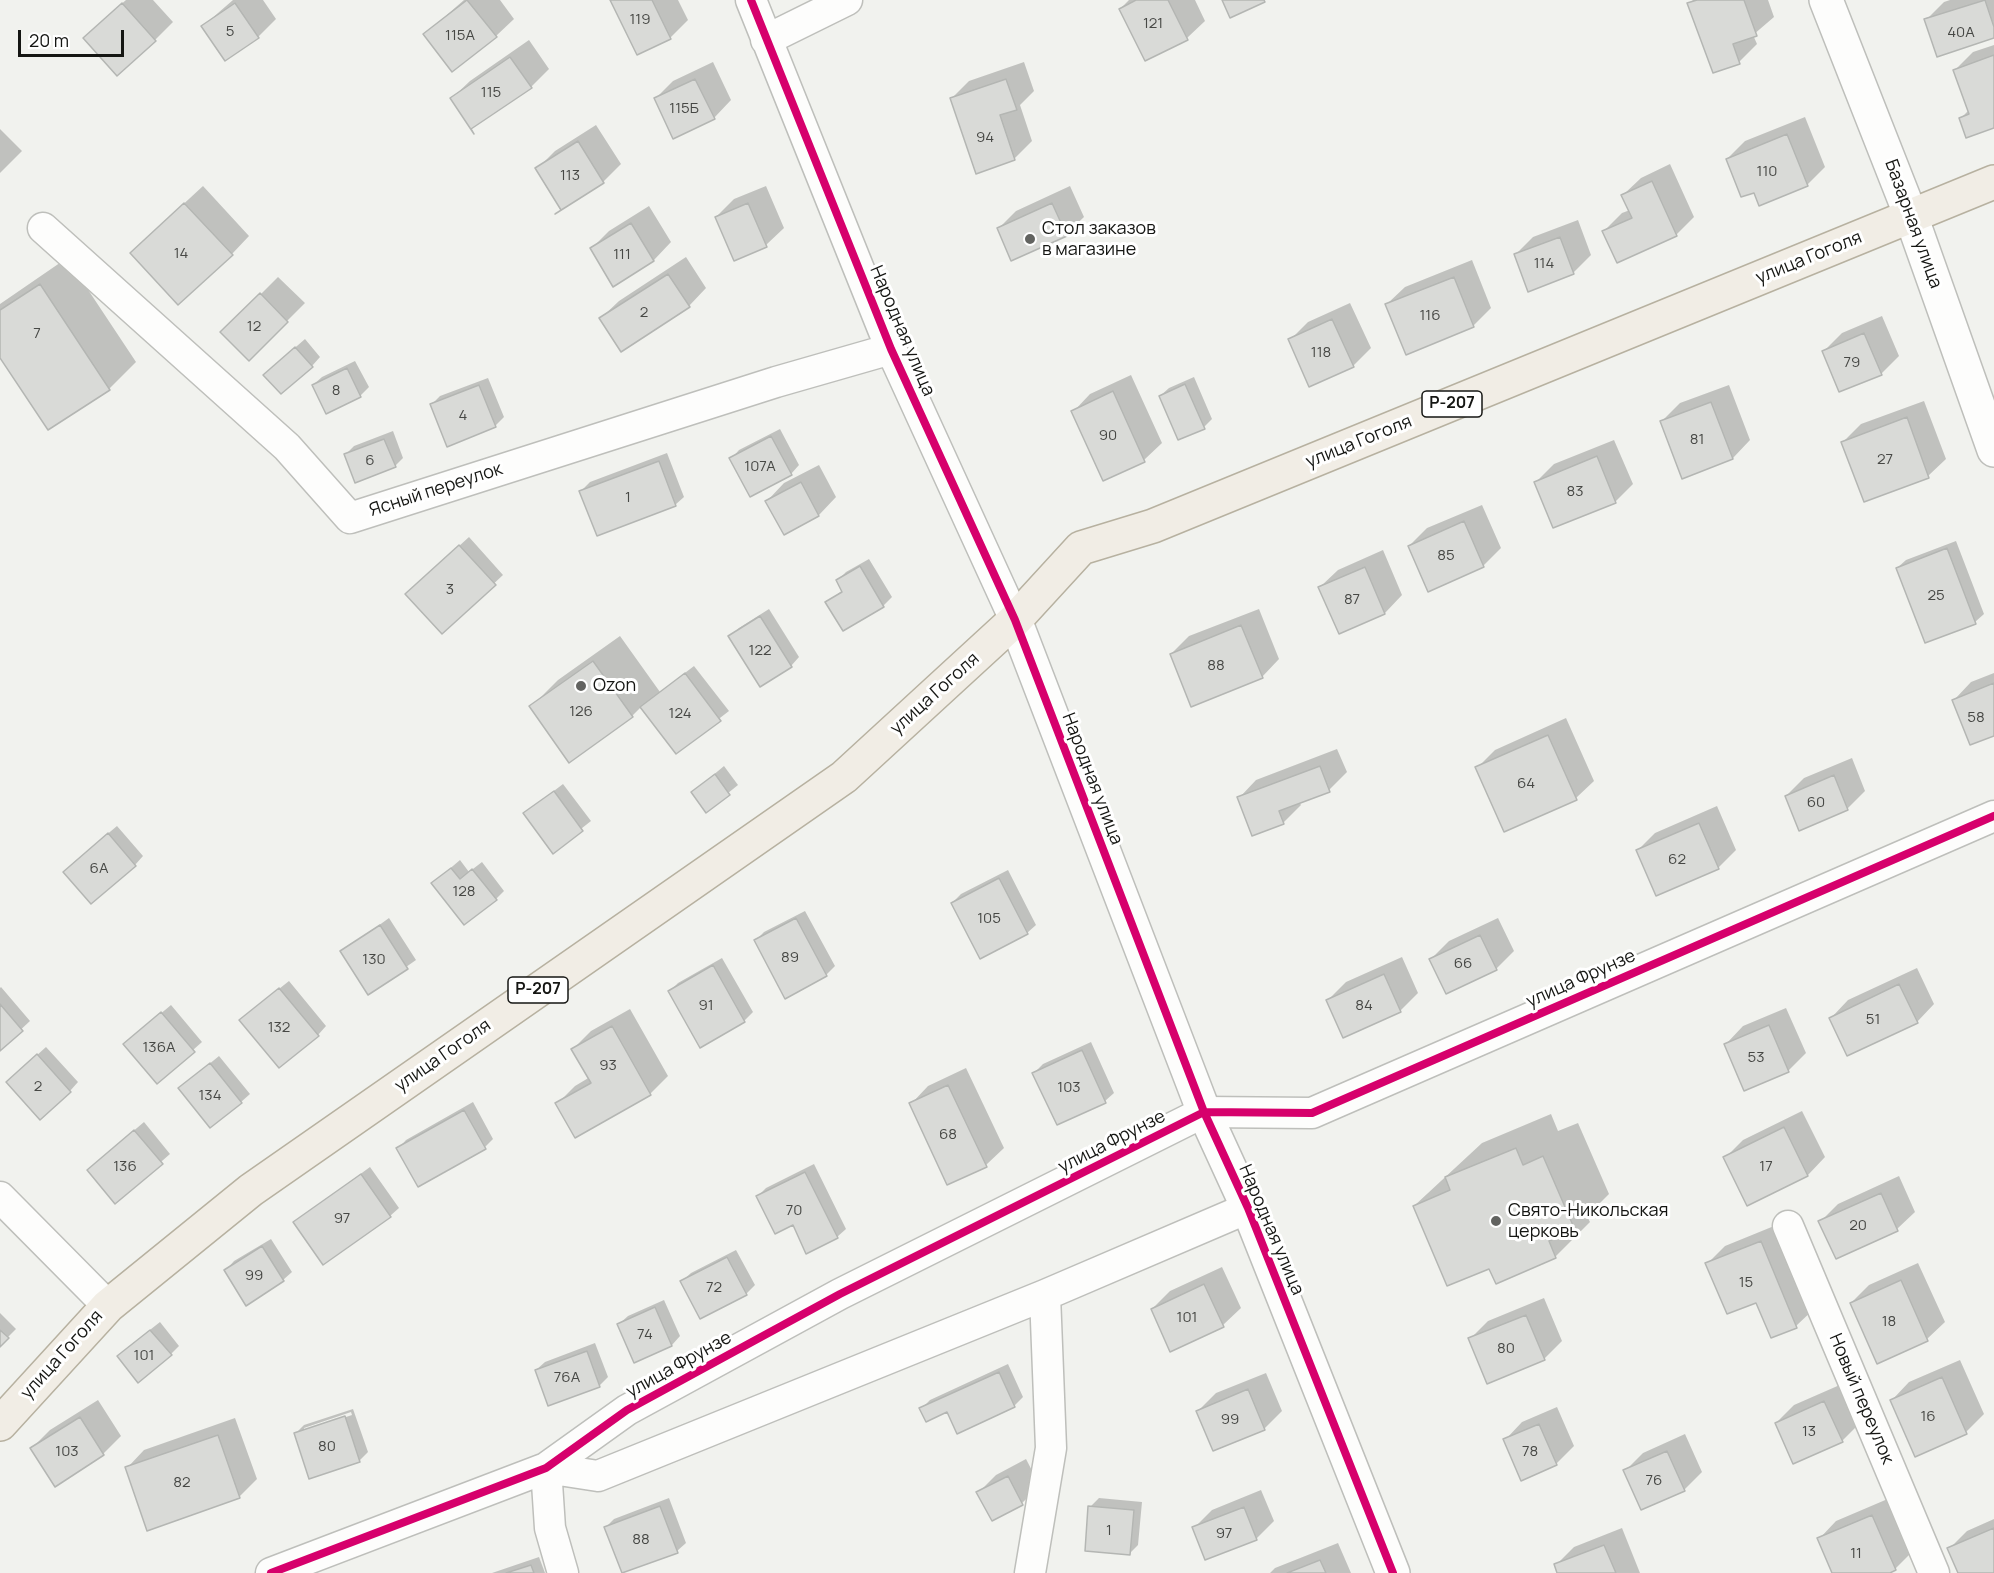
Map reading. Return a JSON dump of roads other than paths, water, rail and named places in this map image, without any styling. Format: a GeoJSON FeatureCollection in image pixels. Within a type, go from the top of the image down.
{"type":"FeatureCollection","features":[{"type":"Feature","properties":{"kind":"main road","name":"улица Гоголя"},"geometry":{"type":"LineString","coordinates":[[0,1424],[108,1306],[251,1190],[844,777],[1015,620],[1081,548],[1153,526],[1994,182]]}},
{"type":"Feature","properties":{"kind":"street","name":"Народная улица"},"geometry":{"type":"LineString","coordinates":[[751,0],[891,349],[1015,620],[1204,1113],[1248,1208],[1393,1573]]}},
{"type":"Feature","properties":{"kind":"street"},"geometry":{"type":"LineString","coordinates":[[766,40],[847,0]]}},
{"type":"Feature","properties":{"kind":"street","name":"Базарная улица"},"geometry":{"type":"LineString","coordinates":[[1826,0],[1911,216],[1994,450]]}},
{"type":"Feature","properties":{"kind":"street","name":"Ясный переулок"},"geometry":{"type":"LineString","coordinates":[[43,228],[287,447],[350,518],[776,382],[891,349]]}},
{"type":"Feature","properties":{"kind":"street","name":"улица Фрунзе"},"geometry":{"type":"LineString","coordinates":[[271,1573],[546,1468],[627,1410],[840,1294],[1204,1113],[1312,1113],[1994,816]]}},
{"type":"Feature","properties":{"kind":"street"},"geometry":{"type":"LineString","coordinates":[[0,1197],[108,1306]]}},
{"type":"Feature","properties":{"kind":"street"},"geometry":{"type":"LineString","coordinates":[[563,1573],[550,1528],[546,1468],[598,1476],[1045,1295],[1248,1208]]}},
{"type":"Feature","properties":{"kind":"street","name":"Новый переулок"},"geometry":{"type":"LineString","coordinates":[[1788,1226],[1934,1573]]}},
{"type":"Feature","properties":{"kind":"street"},"geometry":{"type":"LineString","coordinates":[[1030,1573],[1051,1448],[1045,1295]]}},
{"type":"Feature","properties":{"kind":"place","name":"Стол заказов в магазине"},"geometry":{"type":"Point","coordinates":[1030,239]}},
{"type":"Feature","properties":{"kind":"place","name":"Ozon"},"geometry":{"type":"Point","coordinates":[581,686]}},
{"type":"Feature","properties":{"kind":"place","name":"Свято-Никольская церковь"},"geometry":{"type":"Point","coordinates":[1496,1221]}}]}
